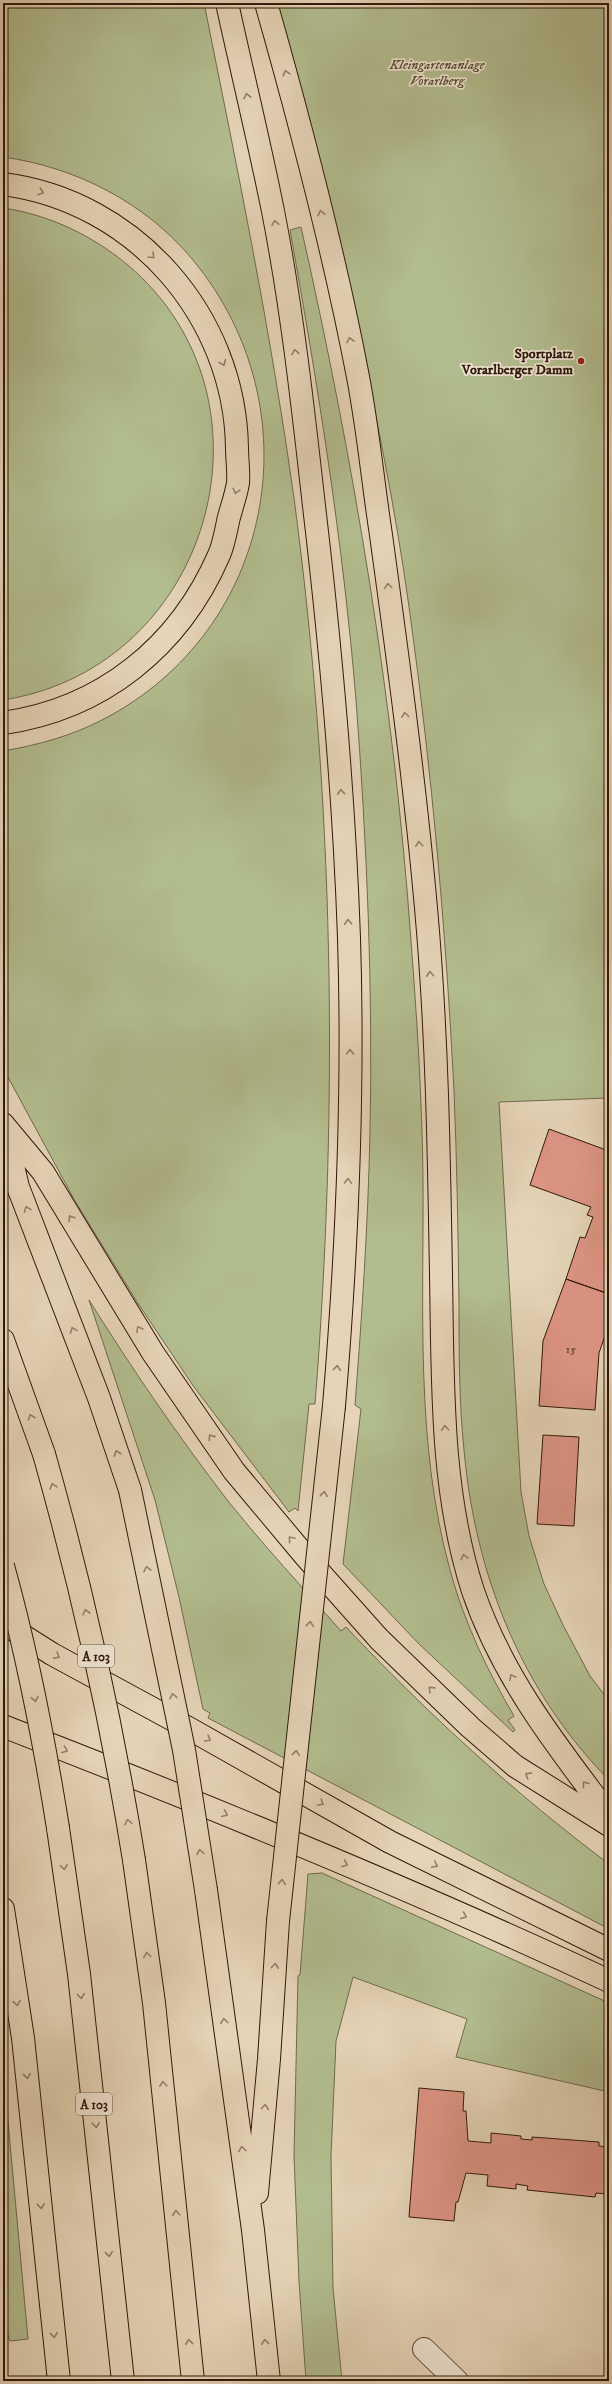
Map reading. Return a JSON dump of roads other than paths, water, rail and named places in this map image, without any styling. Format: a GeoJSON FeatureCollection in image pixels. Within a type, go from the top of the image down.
{"type":"FeatureCollection","features":[{"type":"Feature","properties":{"kind":"highway"},"geometry":{"type":"LineString","coordinates":[[227,3],[273,213],[301,390],[329,632],[335,702],[349,939],[350,1048],[346,1220],[334,1406],[278,1921],[269,2059],[253,2230]]}},
{"type":"Feature","properties":{"kind":"highway"},"geometry":{"type":"LineString","coordinates":[[266,3],[303,134],[358,378],[396,645],[426,912],[436,1070],[443,1402],[450,1489],[457,1526],[474,1593],[500,1655],[532,1713],[609,1815]]}},
{"type":"Feature","properties":{"kind":"highway"},"geometry":{"type":"LineString","coordinates":[[3,184],[29,187],[85,207],[139,242],[176,280],[205,322],[227,373],[237,422],[238,483],[220,554],[187,614],[152,653],[110,686],[73,705],[33,719],[3,723]]}},
{"type":"Feature","properties":{"kind":"highway"},"geometry":{"type":"LineString","coordinates":[[3,1125],[18,1187],[98,1398],[130,1490],[184,1750],[206,1890],[253,2230],[269,2381]]}},
{"type":"Feature","properties":{"kind":"highway"},"geometry":{"type":"LineString","coordinates":[[3,1125],[43,1172],[153,1353],[234,1471],[306,1557],[379,1638],[470,1727],[515,1766],[609,1825]]}},
{"type":"Feature","properties":{"kind":"highway","name":"A 103"},"geometry":{"type":"LineString","coordinates":[[3,1340],[44,1454],[68,1540],[105,1694],[134,1860],[155,2011],[193,2381]]}},
{"type":"Feature","properties":{"kind":"highway","name":"A 103"},"geometry":{"type":"LineString","coordinates":[[3,1566],[31,1682],[58,1828],[81,1990],[123,2381]]}},
{"type":"Feature","properties":{"kind":"highway"},"geometry":{"type":"LineString","coordinates":[[3,1623],[52,1654],[390,1842],[551,1923],[609,1950]]}},
{"type":"Feature","properties":{"kind":"highway"},"geometry":{"type":"LineString","coordinates":[[3,1726],[298,1844],[523,1941],[609,1981]]}},
{"type":"Feature","properties":{"kind":"highway"},"geometry":{"type":"LineString","coordinates":[[3,1909],[23,2038],[59,2381]]}},
{"type":"Feature","properties":{"kind":"street"},"geometry":{"type":"LineString","coordinates":[[424,2349],[457,2381]]}},
{"type":"Feature","properties":{"kind":"place","name":"Sportplatz Vorarlberger Damm"},"geometry":{"type":"Point","coordinates":[581,361]}},
{"type":"Feature","properties":{"kind":"park label","name":"Kleingartenanlage Vorarlberg"},"geometry":{"type":"Point","coordinates":[437,72]}}]}
